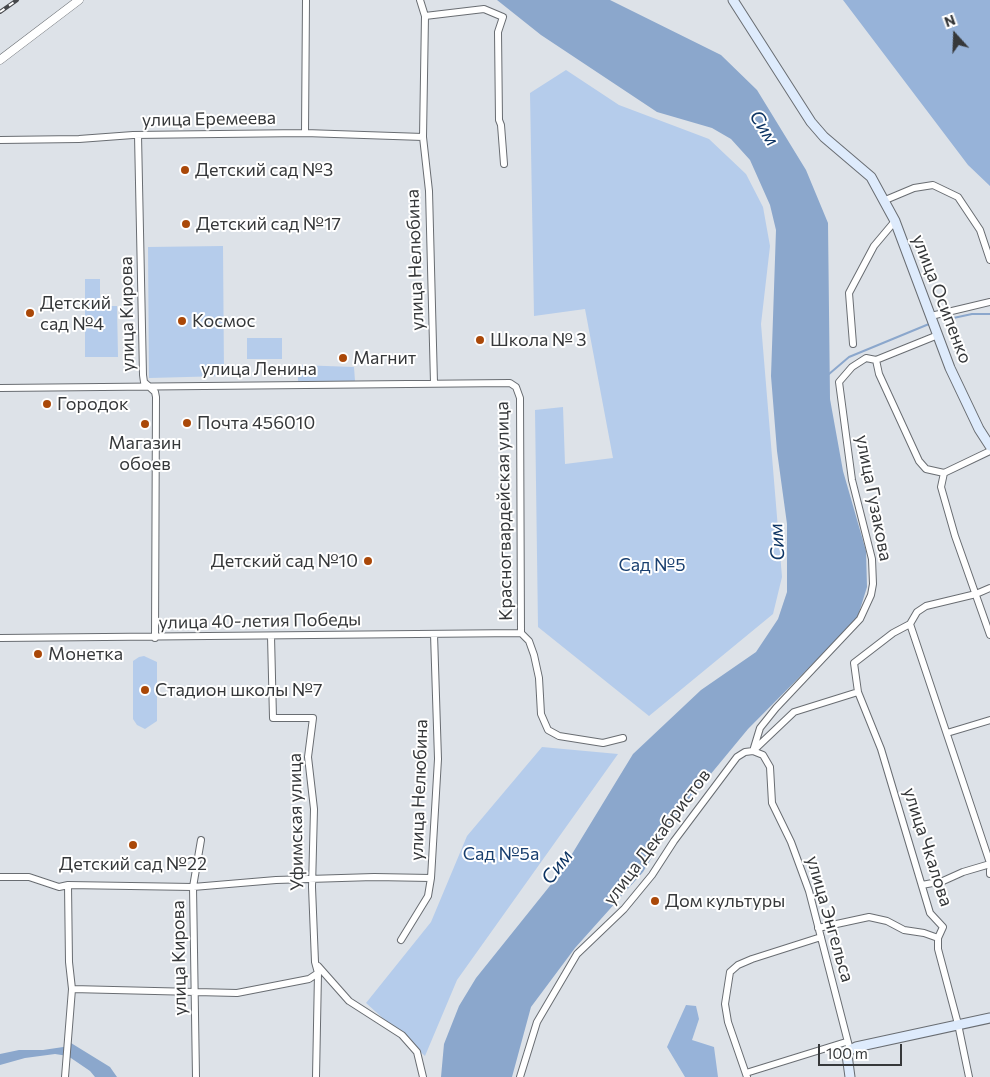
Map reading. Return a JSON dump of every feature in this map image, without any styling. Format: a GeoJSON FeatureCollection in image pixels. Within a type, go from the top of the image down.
{"type":"FeatureCollection","features":[{"type":"Feature","properties":{"kind":"main road","name":"улица Осипенко"},"geometry":{"type":"LineString","coordinates":[[733,0],[811,122],[824,137],[871,178],[894,221],[950,368],[979,429],[990,446]]}},
{"type":"Feature","properties":{"kind":"main road"},"geometry":{"type":"LineString","coordinates":[[848,1046],[990,1018]]}},
{"type":"Feature","properties":{"kind":"main road","name":"улица Энгельса"},"geometry":{"type":"LineString","coordinates":[[848,1046],[847,1062],[850,1077]]}},
{"type":"Feature","properties":{"kind":"street"},"geometry":{"type":"LineString","coordinates":[[0,60],[79,0]]}},
{"type":"Feature","properties":{"kind":"street"},"geometry":{"type":"LineString","coordinates":[[305,133],[306,0]]}},
{"type":"Feature","properties":{"kind":"street","name":"улица Нелюбина"},"geometry":{"type":"LineString","coordinates":[[420,0],[425,16],[421,136],[429,191],[434,383]]}},
{"type":"Feature","properties":{"kind":"street"},"geometry":{"type":"LineString","coordinates":[[425,16],[484,9],[503,17],[498,32],[499,110],[504,164]]}},
{"type":"Feature","properties":{"kind":"street","name":"улица Еремеева"},"geometry":{"type":"LineString","coordinates":[[0,140],[79,139],[138,135],[305,133],[421,136]]}},
{"type":"Feature","properties":{"kind":"street","name":"улица Кирова"},"geometry":{"type":"LineString","coordinates":[[138,135],[143,375],[148,385],[155,392],[156,397],[155,638]]}},
{"type":"Feature","properties":{"kind":"street"},"geometry":{"type":"LineString","coordinates":[[883,201],[914,188],[933,185],[958,198],[980,230],[990,260]]}},
{"type":"Feature","properties":{"kind":"street"},"geometry":{"type":"LineString","coordinates":[[853,344],[849,293],[874,246],[894,221]]}},
{"type":"Feature","properties":{"kind":"street"},"geometry":{"type":"LineString","coordinates":[[931,316],[990,302]]}},
{"type":"Feature","properties":{"kind":"street","name":"улица Гузакова"},"geometry":{"type":"LineString","coordinates":[[753,751],[760,728],[776,708],[860,619],[871,595],[873,584],[872,559],[852,480],[839,382],[852,368],[866,358],[876,360],[938,335]]}},
{"type":"Feature","properties":{"kind":"street"},"geometry":{"type":"LineString","coordinates":[[876,360],[881,379],[919,461],[926,469],[944,473],[990,451]]}},
{"type":"Feature","properties":{"kind":"street","name":"улица Ленина"},"geometry":{"type":"LineString","coordinates":[[0,388],[510,382],[516,387]]}},
{"type":"Feature","properties":{"kind":"street","name":"Красногвардейская улица"},"geometry":{"type":"LineString","coordinates":[[516,387],[520,398],[521,633],[529,641],[534,655],[539,678],[541,714],[548,730],[559,736],[603,743],[624,738]]}},
{"type":"Feature","properties":{"kind":"street"},"geometry":{"type":"LineString","coordinates":[[944,473],[941,487],[990,635]]}},
{"type":"Feature","properties":{"kind":"street"},"geometry":{"type":"LineString","coordinates":[[922,885],[943,881],[963,872],[990,864],[973,818],[947,733],[910,624],[917,612],[926,606],[976,594],[990,588]]}},
{"type":"Feature","properties":{"kind":"street","name":"улица Чкалова"},"geometry":{"type":"LineString","coordinates":[[910,624],[893,633],[854,663],[858,692],[881,750],[930,913],[943,928],[938,938],[938,949],[958,1024],[969,1077]]}},
{"type":"Feature","properties":{"kind":"street","name":"улица 40-летия Победы"},"geometry":{"type":"LineString","coordinates":[[0,638],[521,633]]}},
{"type":"Feature","properties":{"kind":"street","name":"улица Нелюбина"},"geometry":{"type":"LineString","coordinates":[[401,940],[428,896],[430,878],[438,759],[434,634]]}},
{"type":"Feature","properties":{"kind":"street","name":"Уфимская улица"},"geometry":{"type":"LineString","coordinates":[[271,636],[273,718],[313,718],[308,757],[314,809],[315,962],[318,973],[316,1077]]}},
{"type":"Feature","properties":{"kind":"street","name":"улица Декабристов"},"geometry":{"type":"LineString","coordinates":[[520,1077],[537,1022],[577,954],[624,908],[652,875],[737,757],[745,752],[753,751],[794,712],[858,692]]}},
{"type":"Feature","properties":{"kind":"street"},"geometry":{"type":"LineString","coordinates":[[947,733],[990,720]]}},
{"type":"Feature","properties":{"kind":"street","name":"улица Энгельса"},"geometry":{"type":"LineString","coordinates":[[753,751],[763,755],[770,767],[772,803],[791,842],[809,891],[848,1046]]}},
{"type":"Feature","properties":{"kind":"street","name":"улица Кирова"},"geometry":{"type":"LineString","coordinates":[[196,1077],[193,887],[202,840]]}},
{"type":"Feature","properties":{"kind":"street"},"geometry":{"type":"LineString","coordinates":[[0,876],[30,877],[59,887],[68,885],[193,887],[313,879],[430,878]]}},
{"type":"Feature","properties":{"kind":"street"},"geometry":{"type":"LineString","coordinates":[[65,1077],[72,989],[69,962],[68,885]]}},
{"type":"Feature","properties":{"kind":"street"},"geometry":{"type":"LineString","coordinates":[[818,928],[869,916],[887,921],[904,930],[924,933],[938,938]]}},
{"type":"Feature","properties":{"kind":"street"},"geometry":{"type":"LineString","coordinates":[[821,937],[752,959],[730,972],[725,1004],[728,1022],[746,1075],[848,1046]]}},
{"type":"Feature","properties":{"kind":"street"},"geometry":{"type":"LineString","coordinates":[[315,962],[349,1001],[402,1035],[417,1052],[424,1077]]}},
{"type":"Feature","properties":{"kind":"street"},"geometry":{"type":"LineString","coordinates":[[72,989],[195,993],[256,991],[309,979],[318,973]]}},
{"type":"Feature","properties":{"kind":"green space","name":"Сад №5"},"geometry":{"type":"Polygon","coordinates":[[[566,70],[619,105],[709,139],[746,174],[763,207],[770,246],[761,324],[782,577],[773,614],[649,716],[538,627],[535,410],[563,407],[565,464],[613,458],[585,309],[534,316],[530,93],[566,70]]]}},
{"type":"Feature","properties":{"kind":"green space"},"geometry":{"type":"Polygon","coordinates":[[[223,246],[224,376],[149,378],[148,247],[223,246]]]}},
{"type":"Feature","properties":{"kind":"green space"},"geometry":{"type":"Polygon","coordinates":[[[85,279],[100,279],[100,306],[117,306],[118,357],[85,357],[85,279]]]}},
{"type":"Feature","properties":{"kind":"green space"},"geometry":{"type":"Polygon","coordinates":[[[247,338],[282,338],[282,359],[247,359],[247,338]]]}},
{"type":"Feature","properties":{"kind":"green space"},"geometry":{"type":"Polygon","coordinates":[[[298,365],[354,367],[355,381],[298,381],[298,365]]]}},
{"type":"Feature","properties":{"kind":"green space","name":"Стадион школы №7"},"geometry":{"type":"Polygon","coordinates":[[[144,656],[157,662],[157,721],[145,729],[137,725],[133,719],[133,661],[144,656]]]}},
{"type":"Feature","properties":{"kind":"green space","name":"Сад №5а"},"geometry":{"type":"Polygon","coordinates":[[[542,747],[618,754],[457,980],[425,1056],[366,1003],[431,922],[467,836],[542,747]]]}},
{"type":"Feature","properties":{"kind":"shaded area"},"geometry":{"type":"Polygon","coordinates":[[[843,0],[990,0],[990,186],[968,165],[843,0]]]}},
{"type":"Feature","properties":{"kind":"shaded area"},"geometry":{"type":"Polygon","coordinates":[[[686,1005],[696,1006],[699,1019],[692,1040],[714,1047],[718,1077],[685,1077],[667,1047],[686,1005]]]}},
{"type":"Feature","properties":{"kind":"water","name":"Сим"},"geometry":{"type":"Polygon","coordinates":[[[497,0],[610,0],[721,55],[757,90],[806,170],[828,223],[830,399],[843,471],[866,551],[867,587],[857,619],[748,729],[681,810],[643,872],[575,948],[531,1007],[512,1077],[441,1077],[444,1044],[459,1006],[476,978],[561,872],[633,754],[701,690],[756,652],[778,619],[787,592],[787,524],[777,451],[771,376],[776,230],[770,205],[750,160],[731,139],[712,128],[657,112],[541,35],[497,0]]]}},
{"type":"Feature","properties":{"kind":"water"},"geometry":{"type":"Polygon","coordinates":[[[71,1043],[110,1067],[117,1077],[95,1077],[90,1071],[68,1056],[55,1054],[25,1058],[0,1065],[0,1054],[19,1050],[43,1050],[70,1046],[71,1043]]]}},
{"type":"Feature","properties":{"kind":"waterway"},"geometry":{"type":"LineString","coordinates":[[944,320],[972,314],[990,314]]}},
{"type":"Feature","properties":{"kind":"waterway"},"geometry":{"type":"LineString","coordinates":[[829,374],[849,357],[929,324]]}},
{"type":"Feature","properties":{"kind":"railway"},"geometry":{"type":"LineString","coordinates":[[0,12],[17,0]]}},
{"type":"Feature","properties":{"kind":"place","name":"Детский сад №3"},"geometry":{"type":"Point","coordinates":[185,170]}},
{"type":"Feature","properties":{"kind":"place","name":"Детский сад №17"},"geometry":{"type":"Point","coordinates":[186,224]}},
{"type":"Feature","properties":{"kind":"place","name":"Детский сад №4"},"geometry":{"type":"Point","coordinates":[30,313]}},
{"type":"Feature","properties":{"kind":"place","name":"Космос"},"geometry":{"type":"Point","coordinates":[182,321]}},
{"type":"Feature","properties":{"kind":"place","name":"Школа № 3"},"geometry":{"type":"Point","coordinates":[480,340]}},
{"type":"Feature","properties":{"kind":"place","name":"Магнит"},"geometry":{"type":"Point","coordinates":[343,358]}},
{"type":"Feature","properties":{"kind":"place","name":"Городок"},"geometry":{"type":"Point","coordinates":[47,404]}},
{"type":"Feature","properties":{"kind":"place","name":"Почта 456010"},"geometry":{"type":"Point","coordinates":[187,423]}},
{"type":"Feature","properties":{"kind":"place","name":"Магазин обоев"},"geometry":{"type":"Point","coordinates":[145,424]}},
{"type":"Feature","properties":{"kind":"place","name":"Детский сад №10"},"geometry":{"type":"Point","coordinates":[368,561]}},
{"type":"Feature","properties":{"kind":"place","name":"Монетка"},"geometry":{"type":"Point","coordinates":[38,654]}},
{"type":"Feature","properties":{"kind":"place","name":"Стадион школы №7"},"geometry":{"type":"Point","coordinates":[145,690]}},
{"type":"Feature","properties":{"kind":"place","name":"Детский сад №22"},"geometry":{"type":"Point","coordinates":[133,845]}},
{"type":"Feature","properties":{"kind":"place","name":"Дом культуры"},"geometry":{"type":"Point","coordinates":[655,901]}}]}
